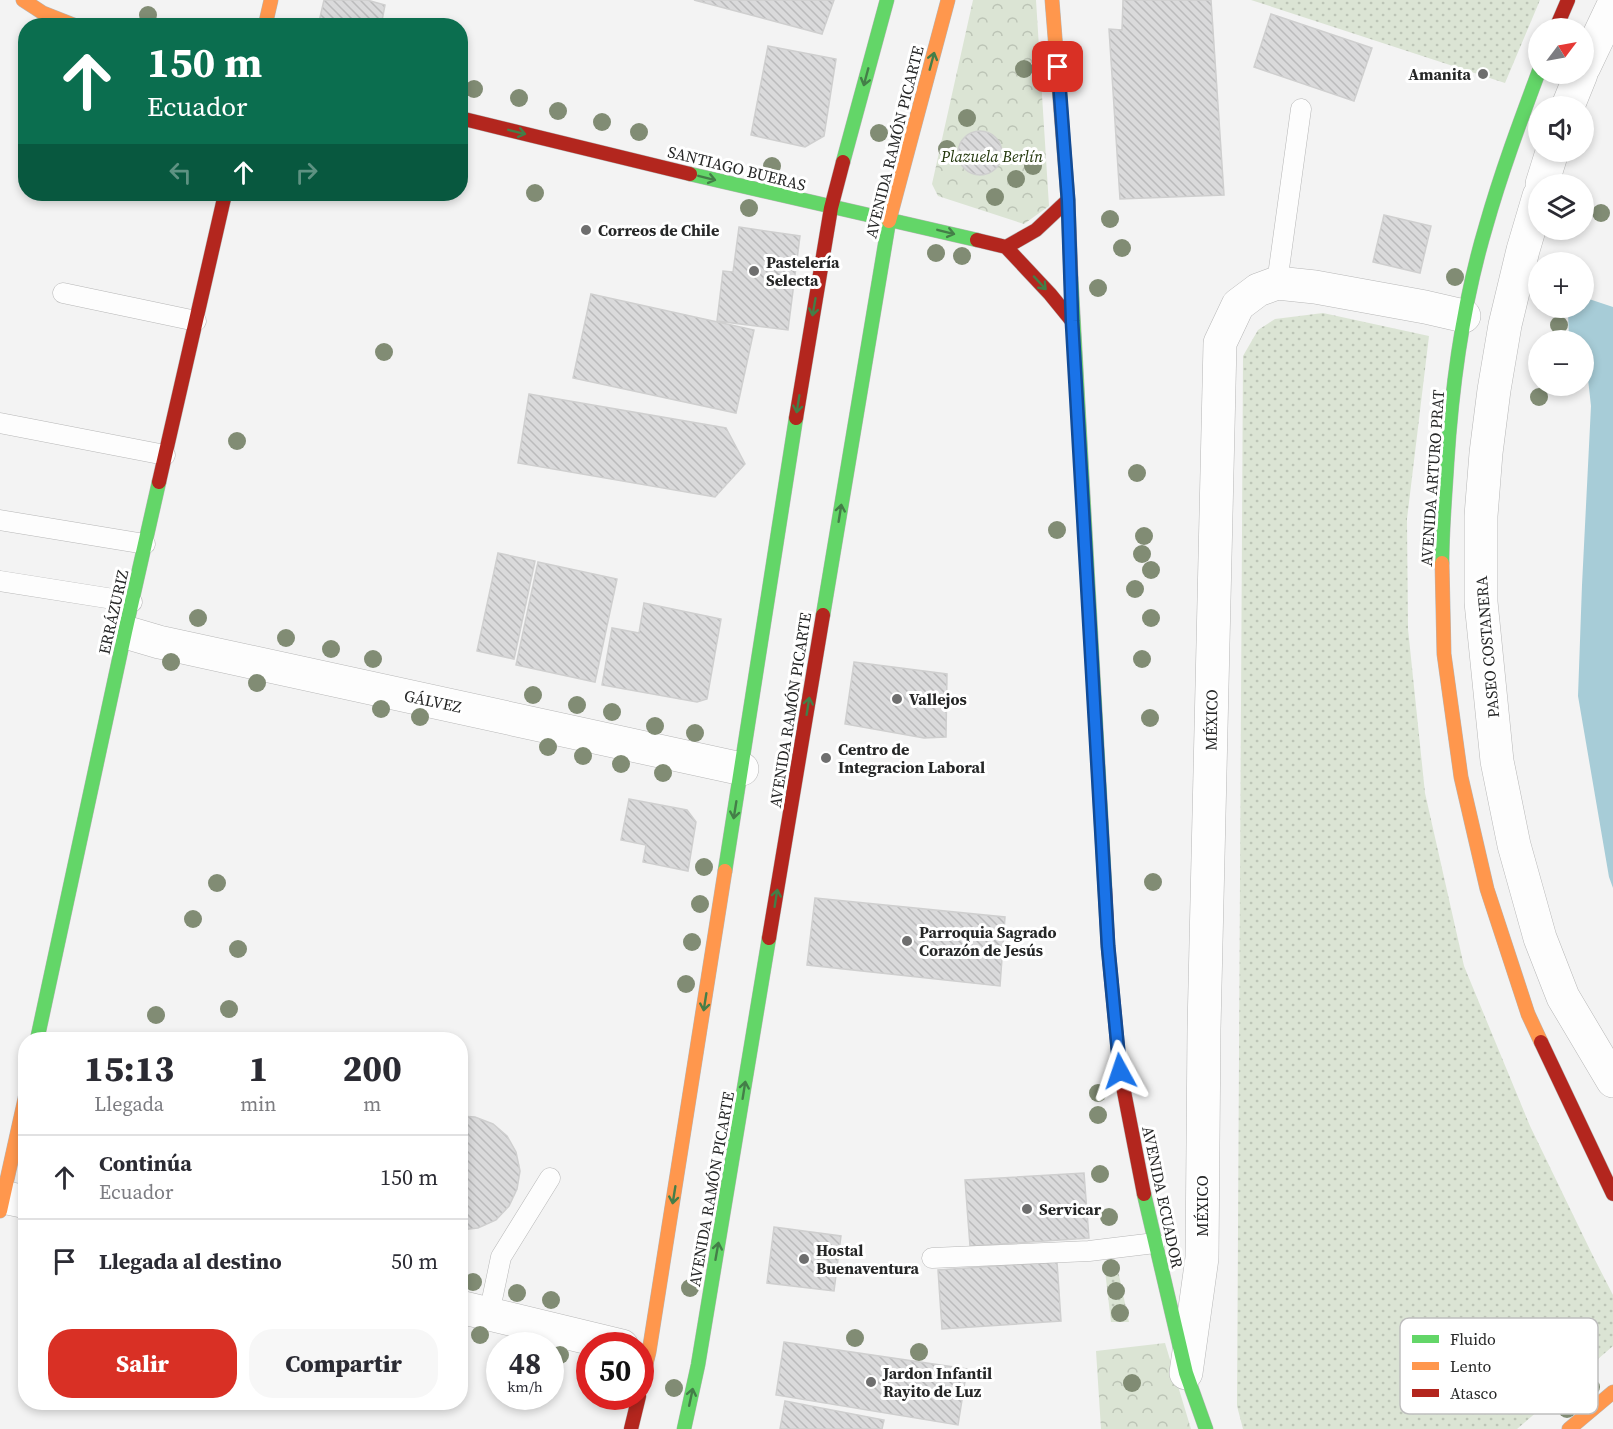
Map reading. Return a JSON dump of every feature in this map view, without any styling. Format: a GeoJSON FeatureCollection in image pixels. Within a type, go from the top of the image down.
{"type":"FeatureCollection","features":[{"type":"Feature","properties":{"kind":"main road"},"geometry":{"type":"LineString","coordinates":[[22,0],[56,18]]}},
{"type":"Feature","properties":{"kind":"main road"},"geometry":{"type":"LineString","coordinates":[[267,18],[271,0]]}},
{"type":"Feature","properties":{"kind":"main road","name":"AVENIDA RAMÓN PICARTE"},"geometry":{"type":"LineString","coordinates":[[640,1332],[742,769],[807,346],[831,208],[887,0]]}},
{"type":"Feature","properties":{"kind":"main road","name":"AVENIDA RAMÓN PICARTE"},"geometry":{"type":"LineString","coordinates":[[684,1429],[700,1353],[889,219],[948,0]]}},
{"type":"Feature","properties":{"kind":"main road","name":"AVENIDA ECUADOR"},"geometry":{"type":"LineString","coordinates":[[1052,0],[1068,200],[1072,321],[1108,946],[1120,1071],[1144,1194],[1186,1373],[1206,1429]]}},
{"type":"Feature","properties":{"kind":"main road"},"geometry":{"type":"LineString","coordinates":[[1560,18],[1568,0]]}},
{"type":"Feature","properties":{"kind":"main road","name":"AVENIDA ARTURO PRAT"},"geometry":{"type":"LineString","coordinates":[[1534,84],[1506,161],[1485,228],[1464,316],[1450,418],[1442,534],[1444,654],[1461,777],[1487,889],[1527,1014],[1613,1194]]}},
{"type":"Feature","properties":{"kind":"main road","name":"SANTIAGO BUERAS"},"geometry":{"type":"LineString","coordinates":[[468,120],[831,208],[889,219],[1006,247]]}},
{"type":"Feature","properties":{"kind":"main road"},"geometry":{"type":"LineString","coordinates":[[1068,200],[1036,230],[1006,247],[1072,321]]}},
{"type":"Feature","properties":{"kind":"main road","name":"ERRÁZURIZ"},"geometry":{"type":"LineString","coordinates":[[39,1032],[145,544],[223,201]]}},
{"type":"Feature","properties":{"kind":"main road"},"geometry":{"type":"LineString","coordinates":[[10,1203],[18,1148]]}},
{"type":"Feature","properties":{"kind":"main road"},"geometry":{"type":"LineString","coordinates":[[1598,1405],[1613,1392]]}},
{"type":"Feature","properties":{"kind":"main road"},"geometry":{"type":"LineString","coordinates":[[631,1429],[636,1410]]}},
{"type":"Feature","properties":{"kind":"main road"},"geometry":{"type":"LineString","coordinates":[[1569,1429],[1587,1414]]}},
{"type":"Feature","properties":{"kind":"street"},"geometry":{"type":"LineString","coordinates":[[1594,46],[1613,6]]}},
{"type":"Feature","properties":{"kind":"street","name":"PASEO COSTANERA"},"geometry":{"type":"LineString","coordinates":[[1528,232],[1505,325],[1494,390],[1481,516],[1480,602],[1497,761],[1514,845],[1540,938],[1563,997],[1613,1081]]}},
{"type":"Feature","properties":{"kind":"street"},"geometry":{"type":"LineString","coordinates":[[1277,283],[1315,286],[1464,316]]}},
{"type":"Feature","properties":{"kind":"street","name":"MÉXICO"},"geometry":{"type":"LineString","coordinates":[[1186,1373],[1202,1258],[1204,1029],[1220,344],[1238,305],[1258,290],[1277,283]]}},
{"type":"Feature","properties":{"kind":"street","name":"GÁLVEZ"},"geometry":{"type":"LineString","coordinates":[[129,617],[170,645],[742,769]]}},
{"type":"Feature","properties":{"kind":"street"},"geometry":{"type":"LineString","coordinates":[[475,1311],[576,1335]]}},
{"type":"Feature","properties":{"kind":"lane"},"geometry":{"type":"LineString","coordinates":[[1277,283],[1301,109]]}},
{"type":"Feature","properties":{"kind":"lane"},"geometry":{"type":"LineString","coordinates":[[63,293],[196,321]]}},
{"type":"Feature","properties":{"kind":"lane"},"geometry":{"type":"LineString","coordinates":[[0,423],[165,455]]}},
{"type":"Feature","properties":{"kind":"lane"},"geometry":{"type":"LineString","coordinates":[[0,520],[145,544]]}},
{"type":"Feature","properties":{"kind":"lane"},"geometry":{"type":"LineString","coordinates":[[0,581],[129,617]]}},
{"type":"Feature","properties":{"kind":"lane"},"geometry":{"type":"LineString","coordinates":[[475,1311],[501,1257],[550,1178]]}},
{"type":"Feature","properties":{"kind":"lane"},"geometry":{"type":"LineString","coordinates":[[932,1258],[1089,1251],[1155,1243]]}},
{"type":"Feature","properties":{"kind":"green space","name":"Plazuela Berlín"},"geometry":{"type":"Polygon","coordinates":[[[973,0],[1036,0],[1049,206],[1024,224],[938,196],[932,184],[973,0]]]}},
{"type":"Feature","properties":{"kind":"green space"},"geometry":{"type":"Polygon","coordinates":[[[1251,0],[1540,0],[1532,18],[1528,18],[1528,28],[1505,83],[1251,0]]]}},
{"type":"Feature","properties":{"kind":"green space"},"geometry":{"type":"Polygon","coordinates":[[[1323,313],[1429,336],[1407,519],[1408,629],[1425,793],[1464,966],[1530,1126],[1613,1295],[1613,1346],[1598,1359],[1598,1318],[1400,1318],[1400,1414],[1534,1414],[1517,1429],[1243,1429],[1237,1406],[1243,356],[1258,330],[1275,319],[1323,313]]]}},
{"type":"Feature","properties":{"kind":"green space"},"geometry":{"type":"Polygon","coordinates":[[[1116,1261],[1129,1322],[1111,1322],[1104,1262],[1116,1261]]]}},
{"type":"Feature","properties":{"kind":"green space"},"geometry":{"type":"Polygon","coordinates":[[[1165,1343],[1191,1429],[1101,1429],[1096,1351],[1165,1343]]]}},
{"type":"Feature","properties":{"kind":"water"},"geometry":{"type":"Polygon","coordinates":[[[1594,301],[1613,307],[1613,888],[1609,877],[1578,696],[1590,396],[1594,396],[1594,330],[1569,330],[1568,318],[1594,318],[1594,301]]]}},
{"type":"Feature","properties":{"kind":"building"},"geometry":{"type":"Polygon","coordinates":[[[324,0],[367,0],[385,5],[383,18],[320,18],[324,0]]]}},
{"type":"Feature","properties":{"kind":"building"},"geometry":{"type":"Polygon","coordinates":[[[694,0],[834,0],[822,34],[694,0]]]}},
{"type":"Feature","properties":{"kind":"building"},"geometry":{"type":"Polygon","coordinates":[[[1123,0],[1211,0],[1224,195],[1120,199],[1109,29],[1122,30],[1123,0]]]}},
{"type":"Feature","properties":{"kind":"building"},"geometry":{"type":"Polygon","coordinates":[[[1271,14],[1372,48],[1354,101],[1254,67],[1271,14]]]}},
{"type":"Feature","properties":{"kind":"building"},"geometry":{"type":"Polygon","coordinates":[[[768,46],[836,59],[824,136],[805,147],[751,135],[768,46]]]}},
{"type":"Feature","properties":{"kind":"building"},"geometry":{"type":"Polygon","coordinates":[[[980,131],[989,132],[996,137],[1001,144],[1001,162],[996,169],[989,174],[980,175],[971,174],[964,169],[959,162],[958,153],[959,144],[964,137],[971,132],[980,131]]]}},
{"type":"Feature","properties":{"kind":"building"},"geometry":{"type":"Polygon","coordinates":[[[1384,215],[1431,226],[1420,273],[1373,262],[1384,215]]]}},
{"type":"Feature","properties":{"kind":"building"},"geometry":{"type":"Polygon","coordinates":[[[739,227],[800,236],[788,330],[717,321],[723,271],[733,272],[739,227]]]}},
{"type":"Feature","properties":{"kind":"building"},"geometry":{"type":"Polygon","coordinates":[[[591,294],[754,330],[736,413],[573,378],[591,294]]]}},
{"type":"Feature","properties":{"kind":"building"},"geometry":{"type":"Polygon","coordinates":[[[529,394],[726,428],[745,464],[715,497],[518,463],[529,394]]]}},
{"type":"Feature","properties":{"kind":"building"},"geometry":{"type":"Polygon","coordinates":[[[498,553],[535,561],[514,659],[477,651],[498,553]]]}},
{"type":"Feature","properties":{"kind":"building"},"geometry":{"type":"Polygon","coordinates":[[[538,562],[617,579],[595,682],[516,665],[538,562]]]}},
{"type":"Feature","properties":{"kind":"building"},"geometry":{"type":"Polygon","coordinates":[[[644,603],[721,619],[707,699],[697,702],[602,685],[612,628],[639,633],[644,603]]]}},
{"type":"Feature","properties":{"kind":"building","name":"Vallejos"},"geometry":{"type":"Polygon","coordinates":[[[854,662],[947,674],[946,737],[924,738],[845,724],[854,662]]]}},
{"type":"Feature","properties":{"kind":"building"},"geometry":{"type":"Polygon","coordinates":[[[629,799],[687,810],[696,822],[688,871],[643,862],[646,845],[621,840],[629,799]]]}},
{"type":"Feature","properties":{"kind":"building","name":"Parroquia Sagrado Corazón de Jesús"},"geometry":{"type":"Polygon","coordinates":[[[815,898],[1005,917],[1000,986],[807,965],[815,898]]]}},
{"type":"Feature","properties":{"kind":"building"},"geometry":{"type":"Polygon","coordinates":[[[468,1117],[493,1124],[507,1136],[516,1152],[520,1171],[517,1189],[509,1206],[496,1220],[478,1228],[468,1229],[468,1117]]]}},
{"type":"Feature","properties":{"kind":"building","name":"Servicar"},"geometry":{"type":"Polygon","coordinates":[[[1084,1173],[1089,1238],[970,1246],[965,1180],[1084,1173]]]}},
{"type":"Feature","properties":{"kind":"building","name":"Hostal Buenaventura"},"geometry":{"type":"Polygon","coordinates":[[[774,1227],[841,1236],[834,1291],[767,1283],[774,1227]]]}},
{"type":"Feature","properties":{"kind":"building"},"geometry":{"type":"Polygon","coordinates":[[[1057,1262],[1061,1321],[942,1329],[938,1270],[1057,1262]]]}},
{"type":"Feature","properties":{"kind":"building","name":"Jardon Infantil Rayito de Luz"},"geometry":{"type":"Polygon","coordinates":[[[784,1342],[967,1369],[958,1425],[776,1395],[784,1342]]]}},
{"type":"Feature","properties":{"kind":"building"},"geometry":{"type":"Polygon","coordinates":[[[785,1401],[884,1420],[882,1429],[780,1429],[785,1401]]]}},
{"type":"Feature","properties":{"kind":"traffic: fast"},"geometry":{"type":"LineString","coordinates":[[843,162],[887,0]]}},
{"type":"Feature","properties":{"kind":"traffic: fast"},"geometry":{"type":"LineString","coordinates":[[1442,563],[1449,433],[1455,373],[1465,314],[1492,206],[1534,84]]}},
{"type":"Feature","properties":{"kind":"traffic: fast"},"geometry":{"type":"LineString","coordinates":[[690,174],[977,240]]}},
{"type":"Feature","properties":{"kind":"traffic: fast"},"geometry":{"type":"LineString","coordinates":[[823,615],[889,221]]}},
{"type":"Feature","properties":{"kind":"traffic: fast"},"geometry":{"type":"LineString","coordinates":[[1071,278],[1105,890]]}},
{"type":"Feature","properties":{"kind":"traffic: fast"},"geometry":{"type":"LineString","coordinates":[[725,871],[796,418]]}},
{"type":"Feature","properties":{"kind":"traffic: fast"},"geometry":{"type":"LineString","coordinates":[[39,1032],[159,482]]}},
{"type":"Feature","properties":{"kind":"traffic: fast"},"geometry":{"type":"LineString","coordinates":[[684,1429],[698,1365],[769,938]]}},
{"type":"Feature","properties":{"kind":"traffic: fast"},"geometry":{"type":"LineString","coordinates":[[1144,1194],[1186,1373],[1206,1429]]}},
{"type":"Feature","properties":{"kind":"traffic: slow"},"geometry":{"type":"LineString","coordinates":[[23,0],[56,18]]}},
{"type":"Feature","properties":{"kind":"traffic: slow"},"geometry":{"type":"LineString","coordinates":[[267,18],[271,0]]}},
{"type":"Feature","properties":{"kind":"traffic: slow"},"geometry":{"type":"LineString","coordinates":[[889,221],[948,0]]}},
{"type":"Feature","properties":{"kind":"traffic: slow"},"geometry":{"type":"LineString","coordinates":[[1052,0],[1068,200],[1071,278]]}},
{"type":"Feature","properties":{"kind":"traffic: slow"},"geometry":{"type":"LineString","coordinates":[[1442,563],[1444,654],[1461,777],[1487,889],[1528,1014],[1541,1042]]}},
{"type":"Feature","properties":{"kind":"traffic: slow"},"geometry":{"type":"LineString","coordinates":[[652,1332],[725,871]]}},
{"type":"Feature","properties":{"kind":"traffic: slow"},"geometry":{"type":"LineString","coordinates":[[0,1211],[18,1130]]}},
{"type":"Feature","properties":{"kind":"traffic: slow"},"geometry":{"type":"LineString","coordinates":[[1598,1405],[1613,1392]]}},
{"type":"Feature","properties":{"kind":"traffic: slow"},"geometry":{"type":"LineString","coordinates":[[1569,1429],[1587,1414]]}},
{"type":"Feature","properties":{"kind":"traffic: jam"},"geometry":{"type":"LineString","coordinates":[[1560,18],[1568,0]]}},
{"type":"Feature","properties":{"kind":"traffic: jam"},"geometry":{"type":"LineString","coordinates":[[468,120],[690,174]]}},
{"type":"Feature","properties":{"kind":"traffic: jam"},"geometry":{"type":"LineString","coordinates":[[796,418],[831,208],[843,162]]}},
{"type":"Feature","properties":{"kind":"traffic: jam"},"geometry":{"type":"LineString","coordinates":[[1006,247],[1036,230],[1068,200]]}},
{"type":"Feature","properties":{"kind":"traffic: jam"},"geometry":{"type":"LineString","coordinates":[[159,482],[223,201]]}},
{"type":"Feature","properties":{"kind":"traffic: jam"},"geometry":{"type":"LineString","coordinates":[[977,240],[1006,247],[1072,321]]}},
{"type":"Feature","properties":{"kind":"traffic: jam"},"geometry":{"type":"LineString","coordinates":[[769,938],[823,615]]}},
{"type":"Feature","properties":{"kind":"traffic: jam"},"geometry":{"type":"LineString","coordinates":[[1105,890],[1120,1071],[1144,1194]]}},
{"type":"Feature","properties":{"kind":"traffic: jam"},"geometry":{"type":"LineString","coordinates":[[1541,1042],[1613,1194]]}},
{"type":"Feature","properties":{"kind":"traffic: jam"},"geometry":{"type":"LineString","coordinates":[[631,1429],[636,1410]]}},
{"type":"Feature","properties":{"kind":"place","name":"Amanita"},"geometry":{"type":"Point","coordinates":[1483,74]}},
{"type":"Feature","properties":{"kind":"place","name":"Correos de Chile"},"geometry":{"type":"Point","coordinates":[586,230]}},
{"type":"Feature","properties":{"kind":"place","name":"Pastelería Selecta"},"geometry":{"type":"Point","coordinates":[754,271]}},
{"type":"Feature","properties":{"kind":"place","name":"Vallejos"},"geometry":{"type":"Point","coordinates":[897,699]}},
{"type":"Feature","properties":{"kind":"place","name":"Centro de Integracion Laboral"},"geometry":{"type":"Point","coordinates":[826,758]}},
{"type":"Feature","properties":{"kind":"place","name":"Parroquia Sagrado Corazón de Jesús"},"geometry":{"type":"Point","coordinates":[907,941]}},
{"type":"Feature","properties":{"kind":"place","name":"Servicar"},"geometry":{"type":"Point","coordinates":[1027,1209]}},
{"type":"Feature","properties":{"kind":"place","name":"Hostal Buenaventura"},"geometry":{"type":"Point","coordinates":[804,1259]}},
{"type":"Feature","properties":{"kind":"place","name":"Jardon Infantil Rayito de Luz"},"geometry":{"type":"Point","coordinates":[871,1382]}},
{"type":"Feature","properties":{"kind":"route"},"geometry":{"type":"LineString","coordinates":[[1058,67],[1068,200],[1072,321],[1108,946],[1120,1071]]}}]}
